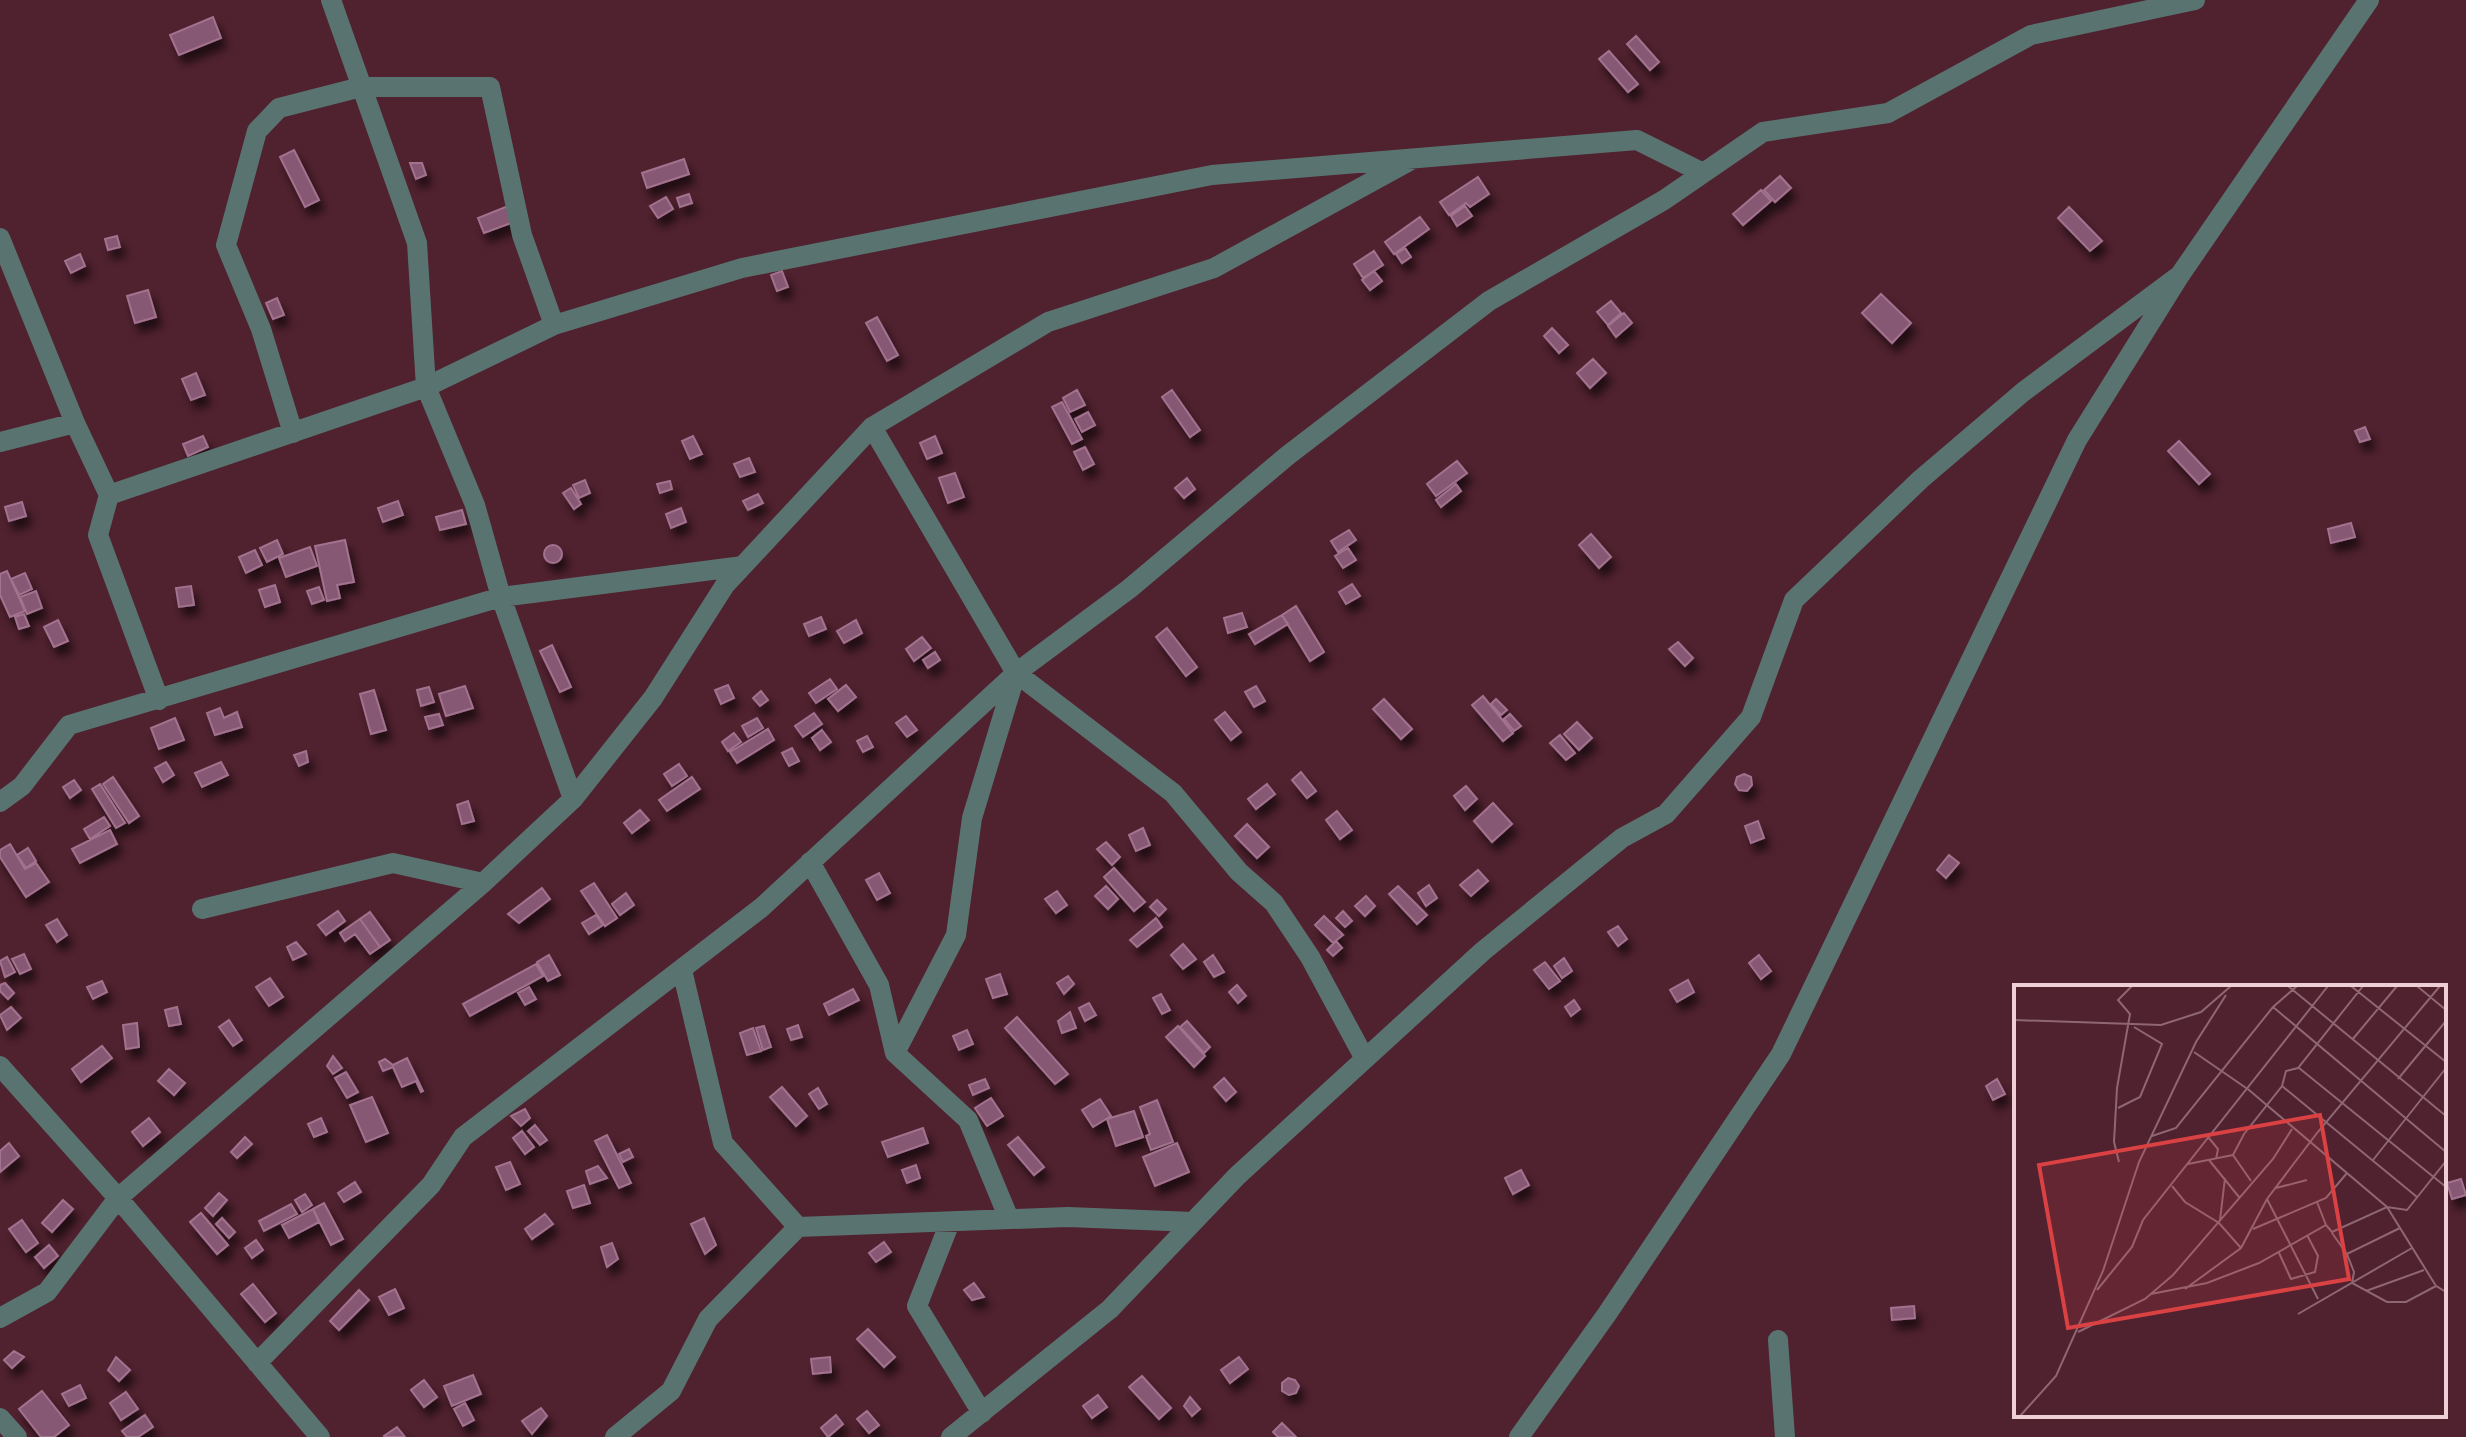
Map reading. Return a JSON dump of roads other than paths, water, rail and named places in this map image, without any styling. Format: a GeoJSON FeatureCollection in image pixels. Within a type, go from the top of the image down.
{"type":"FeatureCollection","features":[{"type":"Feature","properties":{"kind":"street"},"geometry":{"type":"LineString","coordinates":[[331,0],[417,243],[426,387],[475,505],[501,597],[573,799]]}},
{"type":"Feature","properties":{"kind":"street"},"geometry":{"type":"LineString","coordinates":[[257,1363],[431,1185],[463,1137],[761,908],[1016,673],[1129,589],[1287,456],[1489,301],[1703,173],[1763,132],[1888,113],[2031,35],[2195,0]]}},
{"type":"Feature","properties":{"kind":"street"},"geometry":{"type":"LineString","coordinates":[[1519,1437],[1607,1314],[1781,1054],[2077,440],[2180,275],[2369,0]]}},
{"type":"Feature","properties":{"kind":"street"},"geometry":{"type":"LineString","coordinates":[[293,433],[261,329],[226,245],[257,131],[279,108],[361,87],[490,87],[522,235],[554,325]]}},
{"type":"Feature","properties":{"kind":"street"},"geometry":{"type":"LineString","coordinates":[[109,495],[426,387],[554,325],[742,268],[1212,175],[1637,140],[1703,173]]}},
{"type":"Feature","properties":{"kind":"street"},"geometry":{"type":"LineString","coordinates":[[0,1318],[47,1292],[118,1198],[483,883],[573,799],[653,698],[725,585],[872,427],[1048,322],[1214,268],[1413,159]]}},
{"type":"Feature","properties":{"kind":"street"},"geometry":{"type":"LineString","coordinates":[[0,238],[75,423],[109,495],[98,535],[159,700]]}},
{"type":"Feature","properties":{"kind":"street"},"geometry":{"type":"LineString","coordinates":[[951,1437],[1110,1309],[1237,1176],[1483,951],[1610,848],[1666,814],[1751,717],[1794,600],[1921,479],[2023,392],[2180,275]]}},
{"type":"Feature","properties":{"kind":"street"},"geometry":{"type":"LineString","coordinates":[[0,442],[75,423]]}},
{"type":"Feature","properties":{"kind":"street"},"geometry":{"type":"LineString","coordinates":[[872,427],[1016,673],[1173,793],[1239,872],[1274,903],[1310,957],[1365,1059]]}},
{"type":"Feature","properties":{"kind":"street"},"geometry":{"type":"LineString","coordinates":[[0,802],[22,786],[69,725],[501,597],[743,566]]}},
{"type":"Feature","properties":{"kind":"street"},"geometry":{"type":"LineString","coordinates":[[895,1053],[956,935],[972,818],[1016,673]]}},
{"type":"Feature","properties":{"kind":"street"},"geometry":{"type":"LineString","coordinates":[[810,862],[879,985],[895,1053],[968,1120],[1009,1219]]}},
{"type":"Feature","properties":{"kind":"street"},"geometry":{"type":"LineString","coordinates":[[202,909],[393,863],[483,883]]}},
{"type":"Feature","properties":{"kind":"street"},"geometry":{"type":"LineString","coordinates":[[682,970],[723,1143],[798,1227]]}},
{"type":"Feature","properties":{"kind":"street"},"geometry":{"type":"LineString","coordinates":[[0,1066],[118,1198],[320,1437]]}},
{"type":"Feature","properties":{"kind":"street"},"geometry":{"type":"LineString","coordinates":[[615,1437],[671,1391],[708,1319],[798,1227],[1068,1217],[1193,1222]]}},
{"type":"Feature","properties":{"kind":"street"},"geometry":{"type":"LineString","coordinates":[[950,1222],[917,1306],[982,1413]]}},
{"type":"Feature","properties":{"kind":"street"},"geometry":{"type":"LineString","coordinates":[[1778,1340],[1785,1437]]}},
{"type":"Feature","properties":{"kind":"street"},"geometry":{"type":"LineString","coordinates":[[0,1418],[17,1437]]}}]}
